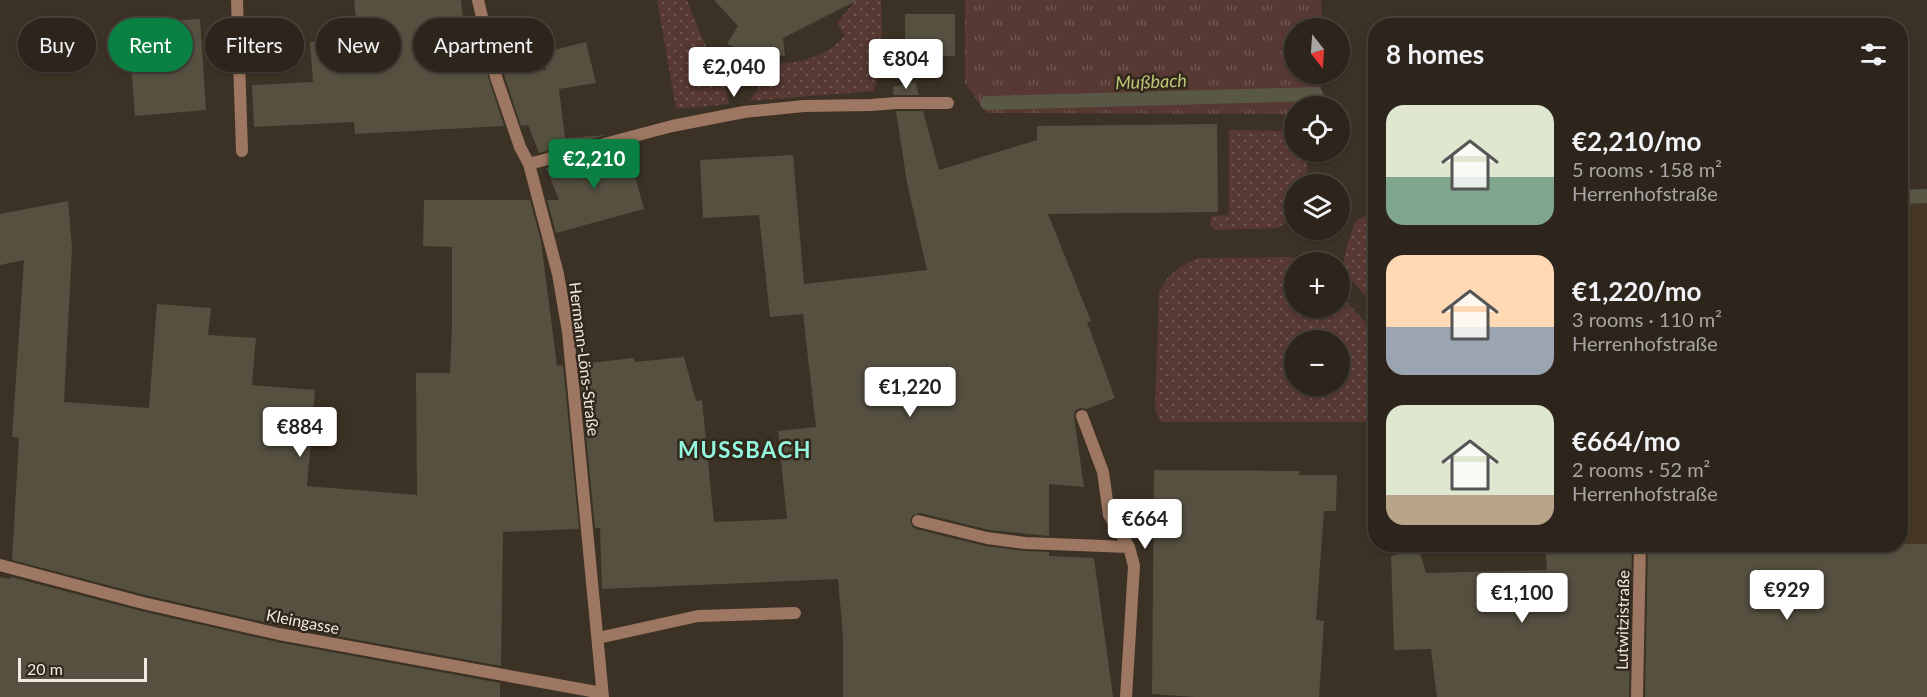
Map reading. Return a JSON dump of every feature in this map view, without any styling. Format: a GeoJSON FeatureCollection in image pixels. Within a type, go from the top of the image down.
{"type":"FeatureCollection","features":[{"type":"Feature","properties":{"kind":"street"},"geometry":{"type":"LineString","coordinates":[[237,0],[242,151]]}},
{"type":"Feature","properties":{"kind":"street","name":"Hermann-Löns-Straße"},"geometry":{"type":"LineString","coordinates":[[478,0],[496,77],[520,147],[529,164],[558,274],[568,332],[603,695]]}},
{"type":"Feature","properties":{"kind":"street"},"geometry":{"type":"LineString","coordinates":[[529,164],[672,126],[744,112],[804,106],[948,103]]}},
{"type":"Feature","properties":{"kind":"street"},"geometry":{"type":"LineString","coordinates":[[1082,416],[1103,472],[1108,515],[1129,547],[1134,566],[1126,697]]}},
{"type":"Feature","properties":{"kind":"street"},"geometry":{"type":"LineString","coordinates":[[918,521],[987,538],[1025,543],[1129,547]]}},
{"type":"Feature","properties":{"kind":"street","name":"Lutwitzistraße"},"geometry":{"type":"LineString","coordinates":[[1637,697],[1640,552]]}},
{"type":"Feature","properties":{"kind":"street","name":"Kleingasse"},"geometry":{"type":"LineString","coordinates":[[0,565],[143,603],[279,634],[603,695]]}},
{"type":"Feature","properties":{"kind":"street"},"geometry":{"type":"LineString","coordinates":[[598,638],[698,616],[795,613]]}},
{"type":"Feature","properties":{"kind":"shaded area"},"geometry":{"type":"Polygon","coordinates":[[[1927,202],[1927,658],[1902,552],[1908,552],[1908,203],[1927,202]]]}},
{"type":"Feature","properties":{"kind":"green space"},"geometry":{"type":"Polygon","coordinates":[[[657,0],[687,0],[726,90],[729,104],[676,109],[657,0]]]}},
{"type":"Feature","properties":{"kind":"green space"},"geometry":{"type":"Polygon","coordinates":[[[856,0],[881,0],[881,58],[874,91],[750,101],[765,77],[767,65],[789,63],[820,55],[837,43],[845,35],[837,23],[856,0]]]}},
{"type":"Feature","properties":{"kind":"green space"},"geometry":{"type":"Polygon","coordinates":[[[965,0],[1321,0],[1322,18],[1284,18],[1284,84],[1322,84],[1320,96],[1284,96],[1284,114],[987,113],[965,83],[965,0]]]}},
{"type":"Feature","properties":{"kind":"green space"},"geometry":{"type":"Polygon","coordinates":[[[1229,130],[1284,131],[1284,162],[1308,162],[1307,174],[1284,174],[1284,224],[1277,228],[1216,230],[1210,225],[1211,216],[1229,215],[1229,130]]]}},
{"type":"Feature","properties":{"kind":"green space"},"geometry":{"type":"Polygon","coordinates":[[[1368,214],[1368,298],[1350,279],[1350,252],[1345,252],[1355,222],[1368,214]]]}},
{"type":"Feature","properties":{"kind":"green space"},"geometry":{"type":"Polygon","coordinates":[[[1284,257],[1284,318],[1350,318],[1350,306],[1368,325],[1368,422],[1161,422],[1155,409],[1159,292],[1169,276],[1183,265],[1198,258],[1284,257]]]}},
{"type":"Feature","properties":{"kind":"building"},"geometry":{"type":"Polygon","coordinates":[[[354,0],[461,0],[463,18],[413,18],[413,72],[487,73],[504,126],[355,134],[354,122],[254,127],[252,85],[313,82],[310,42],[316,42],[316,72],[401,72],[401,18],[356,18],[354,0]]]}},
{"type":"Feature","properties":{"kind":"building"},"geometry":{"type":"Polygon","coordinates":[[[714,0],[858,0],[783,38],[785,56],[766,56],[750,53],[727,44],[738,26],[714,0]]]}},
{"type":"Feature","properties":{"kind":"building"},"geometry":{"type":"Polygon","coordinates":[[[905,14],[955,14],[955,56],[905,56],[905,14]]]}},
{"type":"Feature","properties":{"kind":"building"},"geometry":{"type":"Polygon","coordinates":[[[193,19],[200,19],[206,110],[135,116],[132,72],[193,72],[193,19]]]}},
{"type":"Feature","properties":{"kind":"building"},"geometry":{"type":"Polygon","coordinates":[[[586,42],[596,83],[559,89],[565,138],[606,135],[539,153],[528,125],[521,126],[503,72],[554,72],[554,50],[586,42]]]}},
{"type":"Feature","properties":{"kind":"building"},"geometry":{"type":"Polygon","coordinates":[[[915,82],[919,95],[894,95],[893,87],[915,82]]]}},
{"type":"Feature","properties":{"kind":"building"},"geometry":{"type":"Polygon","coordinates":[[[896,111],[923,111],[939,170],[1037,140],[1037,126],[1217,124],[1218,212],[1048,214],[1091,321],[1087,322],[1115,398],[1087,409],[1080,408],[1075,411],[1074,418],[1084,487],[1049,484],[1049,536],[989,530],[920,513],[913,515],[910,520],[916,529],[985,546],[1049,552],[1049,556],[1094,558],[1113,697],[843,697],[843,637],[838,579],[602,589],[600,528],[595,528],[579,364],[634,358],[635,362],[684,357],[696,401],[702,400],[714,522],[787,519],[778,431],[816,427],[803,314],[770,317],[759,215],[703,218],[700,160],[793,155],[804,284],[927,270],[907,183],[896,111]]]}},
{"type":"Feature","properties":{"kind":"building"},"geometry":{"type":"Polygon","coordinates":[[[627,147],[644,209],[556,233],[547,200],[559,200],[546,168],[627,147]]]}},
{"type":"Feature","properties":{"kind":"building"},"geometry":{"type":"Polygon","coordinates":[[[424,200],[530,200],[541,241],[557,366],[563,365],[579,529],[503,532],[501,666],[281,626],[145,595],[12,560],[19,438],[12,437],[24,260],[0,265],[0,214],[68,201],[72,248],[64,402],[149,408],[157,304],[211,308],[208,335],[256,338],[252,385],[315,390],[307,486],[417,495],[416,373],[450,373],[452,327],[452,247],[423,246],[424,200]]]}},
{"type":"Feature","properties":{"kind":"building"},"geometry":{"type":"Polygon","coordinates":[[[1154,470],[1299,471],[1299,475],[1337,475],[1336,511],[1324,511],[1316,620],[1324,621],[1319,697],[1195,697],[1152,694],[1154,470]]]}},
{"type":"Feature","properties":{"kind":"building"},"geometry":{"type":"Polygon","coordinates":[[[1908,544],[1927,544],[1927,697],[1645,697],[1648,552],[1908,552],[1908,544]]]}},
{"type":"Feature","properties":{"kind":"building"},"geometry":{"type":"Polygon","coordinates":[[[1420,552],[1426,573],[1547,570],[1546,552],[1632,552],[1629,697],[1437,697],[1431,649],[1394,650],[1391,556],[1420,552]]]}},
{"type":"Feature","properties":{"kind":"building"},"geometry":{"type":"Polygon","coordinates":[[[0,577],[11,579],[11,577],[141,611],[277,642],[500,683],[500,697],[0,697],[0,577]]]}},
{"type":"Feature","properties":{"kind":"waterway","name":"Mußbach"},"geometry":{"type":"LineString","coordinates":[[987,103],[1316,94]]}},
{"type":"Feature","properties":{"kind":"waterway","name":"Mußbach"},"geometry":{"type":"LineString","coordinates":[[1908,197],[1927,196]]}},
{"type":"Feature","properties":{"kind":"district","name":"MUSSBACH"},"geometry":{"type":"Point","coordinates":[745,449]}}]}
